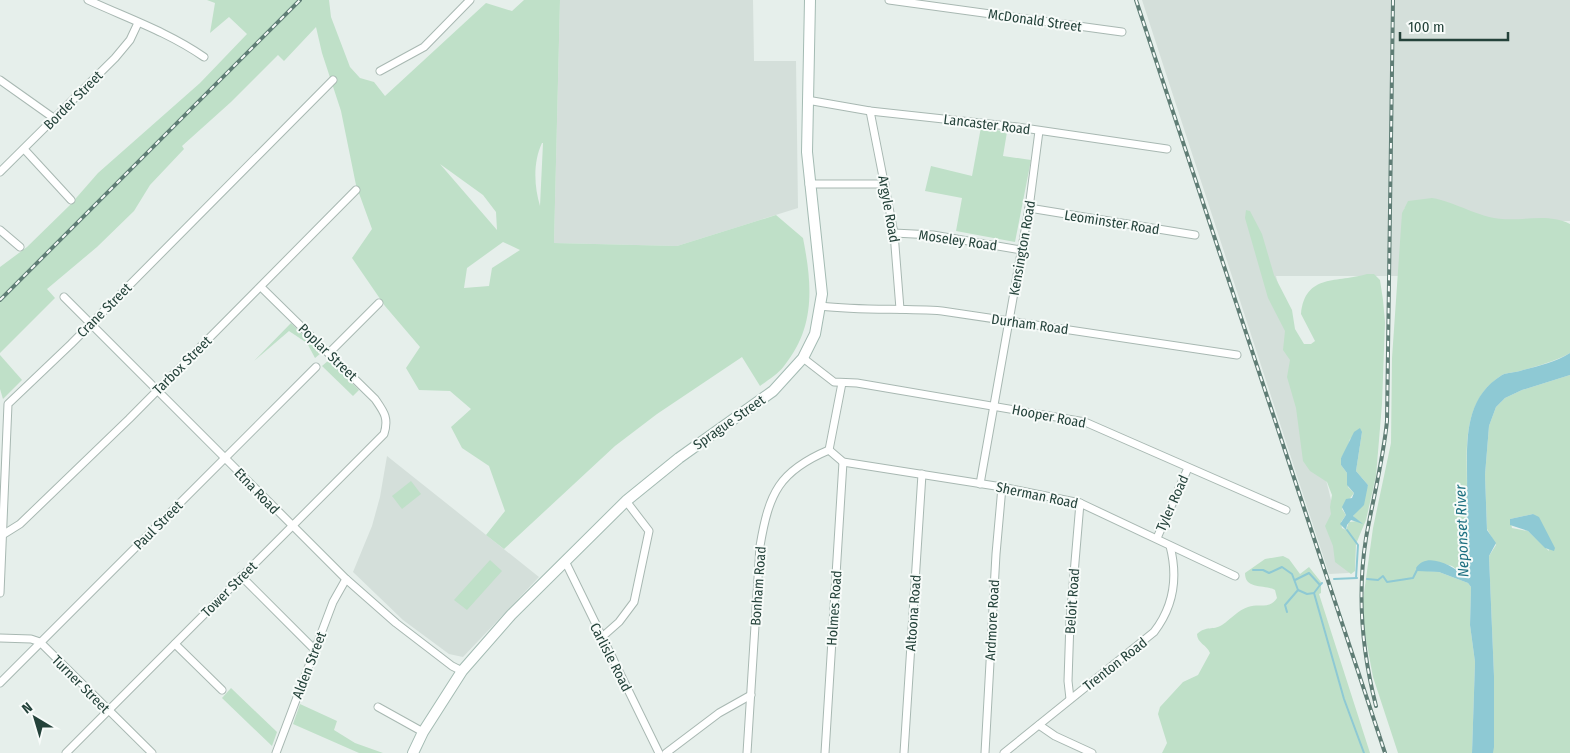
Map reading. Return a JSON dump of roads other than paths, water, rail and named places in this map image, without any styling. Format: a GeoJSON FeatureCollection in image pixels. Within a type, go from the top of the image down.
{"type":"FeatureCollection","features":[{"type":"Feature","properties":{"kind":"main road","name":"Sprague Street"},"geometry":{"type":"LineString","coordinates":[[413,753],[423,732],[462,671],[511,615],[626,501],[678,458],[773,391],[803,358],[815,334],[822,294],[809,184],[807,100],[810,0]]}},
{"type":"Feature","properties":{"kind":"street"},"geometry":{"type":"LineString","coordinates":[[88,0],[180,41],[204,57]]}},
{"type":"Feature","properties":{"kind":"street"},"geometry":{"type":"LineString","coordinates":[[380,71],[424,46],[470,0]]}},
{"type":"Feature","properties":{"kind":"street","name":"McDonald Street"},"geometry":{"type":"LineString","coordinates":[[889,0],[1122,32]]}},
{"type":"Feature","properties":{"kind":"street","name":"Border Street"},"geometry":{"type":"LineString","coordinates":[[0,172],[116,58],[130,40],[138,23]]}},
{"type":"Feature","properties":{"kind":"street"},"geometry":{"type":"LineString","coordinates":[[0,80],[55,118]]}},
{"type":"Feature","properties":{"kind":"street","name":"Crane Street"},"geometry":{"type":"LineString","coordinates":[[0,411],[91,324],[333,80]]}},
{"type":"Feature","properties":{"kind":"street","name":"Lancaster Road"},"geometry":{"type":"LineString","coordinates":[[807,100],[870,111],[1167,149]]}},
{"type":"Feature","properties":{"kind":"street","name":"Argyle Road"},"geometry":{"type":"LineString","coordinates":[[870,111],[894,233],[900,309]]}},
{"type":"Feature","properties":{"kind":"street","name":"Kensington Road"},"geometry":{"type":"LineString","coordinates":[[980,484],[1029,208],[1038,131]]}},
{"type":"Feature","properties":{"kind":"street"},"geometry":{"type":"LineString","coordinates":[[24,149],[71,200]]}},
{"type":"Feature","properties":{"kind":"street"},"geometry":{"type":"LineString","coordinates":[[809,184],[884,184]]}},
{"type":"Feature","properties":{"kind":"street","name":"Tarbox Street"},"geometry":{"type":"LineString","coordinates":[[4,534],[20,524],[261,287],[356,190]]}},
{"type":"Feature","properties":{"kind":"street","name":"Leominster Road"},"geometry":{"type":"LineString","coordinates":[[1029,208],[1195,235]]}},
{"type":"Feature","properties":{"kind":"street"},"geometry":{"type":"LineString","coordinates":[[0,230],[20,247]]}},
{"type":"Feature","properties":{"kind":"street","name":"Moseley Road"},"geometry":{"type":"LineString","coordinates":[[894,233],[933,235],[1021,250]]}},
{"type":"Feature","properties":{"kind":"street","name":"Poplar Street"},"geometry":{"type":"LineString","coordinates":[[261,287],[375,399],[386,415],[388,422]]}},
{"type":"Feature","properties":{"kind":"street","name":"Etna Road"},"geometry":{"type":"LineString","coordinates":[[64,297],[346,579],[396,623],[462,671]]}},
{"type":"Feature","properties":{"kind":"street"},"geometry":{"type":"LineString","coordinates":[[329,354],[379,303]]}},
{"type":"Feature","properties":{"kind":"street","name":"Durham Road"},"geometry":{"type":"LineString","coordinates":[[821,306],[852,310],[900,309],[942,311],[1237,355]]}},
{"type":"Feature","properties":{"kind":"street","name":"Hooper Road"},"geometry":{"type":"LineString","coordinates":[[803,358],[831,380],[842,384],[857,383],[1085,422],[1286,510]]}},
{"type":"Feature","properties":{"kind":"street","name":"Paul Street"},"geometry":{"type":"LineString","coordinates":[[0,683],[316,367]]}},
{"type":"Feature","properties":{"kind":"street"},"geometry":{"type":"LineString","coordinates":[[842,384],[829,450],[843,462]]}},
{"type":"Feature","properties":{"kind":"street"},"geometry":{"type":"LineString","coordinates":[[0,593],[4,534],[8,404]]}},
{"type":"Feature","properties":{"kind":"street","name":"Tower Street"},"geometry":{"type":"LineString","coordinates":[[66,753],[384,434],[388,422]]}},
{"type":"Feature","properties":{"kind":"street","name":"Bonham Road"},"geometry":{"type":"LineString","coordinates":[[748,753],[760,546],[770,503],[781,483],[793,468],[829,450]]}},
{"type":"Feature","properties":{"kind":"street","name":"Sherman Road"},"geometry":{"type":"LineString","coordinates":[[843,462],[1002,487],[1080,503],[1235,576]]}},
{"type":"Feature","properties":{"kind":"street","name":"Holmes Road"},"geometry":{"type":"LineString","coordinates":[[825,753],[843,462]]}},
{"type":"Feature","properties":{"kind":"street","name":"Tyler Road"},"geometry":{"type":"LineString","coordinates":[[1157,538],[1188,468]]}},
{"type":"Feature","properties":{"kind":"street","name":"Altoona Road"},"geometry":{"type":"LineString","coordinates":[[904,753],[922,474]]}},
{"type":"Feature","properties":{"kind":"street","name":"Ardmore Road"},"geometry":{"type":"LineString","coordinates":[[985,753],[996,554],[1002,487]]}},
{"type":"Feature","properties":{"kind":"street"},"geometry":{"type":"LineString","coordinates":[[602,637],[619,622],[634,602],[649,531],[644,522],[626,501]]}},
{"type":"Feature","properties":{"kind":"street","name":"Beloit Road"},"geometry":{"type":"LineString","coordinates":[[1070,699],[1068,685],[1070,621],[1080,503]]}},
{"type":"Feature","properties":{"kind":"street","name":"Trenton Road"},"geometry":{"type":"LineString","coordinates":[[1004,753],[1142,643],[1160,623],[1173,593],[1174,574],[1170,546]]}},
{"type":"Feature","properties":{"kind":"street","name":"Carlisle Road"},"geometry":{"type":"LineString","coordinates":[[565,561],[658,753]]}},
{"type":"Feature","properties":{"kind":"street"},"geometry":{"type":"LineString","coordinates":[[241,576],[315,650]]}},
{"type":"Feature","properties":{"kind":"street","name":"Alden Street"},"geometry":{"type":"LineString","coordinates":[[276,753],[333,602],[346,579]]}},
{"type":"Feature","properties":{"kind":"street"},"geometry":{"type":"LineString","coordinates":[[0,638],[31,639],[40,642]]}},
{"type":"Feature","properties":{"kind":"street","name":"Turner Street"},"geometry":{"type":"LineString","coordinates":[[40,642],[152,753]]}},
{"type":"Feature","properties":{"kind":"street"},"geometry":{"type":"LineString","coordinates":[[175,644],[222,690]]}},
{"type":"Feature","properties":{"kind":"street"},"geometry":{"type":"LineString","coordinates":[[666,753],[719,713],[751,695]]}},
{"type":"Feature","properties":{"kind":"street"},"geometry":{"type":"LineString","coordinates":[[378,707],[423,732]]}},
{"type":"Feature","properties":{"kind":"street"},"geometry":{"type":"LineString","coordinates":[[1039,725],[1055,736],[1092,753]]}},
{"type":"Feature","properties":{"kind":"water"},"geometry":{"type":"Polygon","coordinates":[[[1570,353],[1570,375],[1522,390],[1505,398],[1496,407],[1489,426],[1485,475],[1487,530],[1496,543],[1489,556],[1494,676],[1494,747],[1493,753],[1472,753],[1475,662],[1470,625],[1471,587],[1468,583],[1439,572],[1417,571],[1416,568],[1421,563],[1433,560],[1446,564],[1464,575],[1468,571],[1470,558],[1467,524],[1467,442],[1473,412],[1479,398],[1488,386],[1506,373],[1518,372],[1545,364],[1570,353]]]}},
{"type":"Feature","properties":{"kind":"water"},"geometry":{"type":"Polygon","coordinates":[[[1360,428],[1362,432],[1356,471],[1368,485],[1364,505],[1353,516],[1363,524],[1351,520],[1346,530],[1340,524],[1346,515],[1342,507],[1346,499],[1352,498],[1354,493],[1347,485],[1347,473],[1341,465],[1341,458],[1354,432],[1360,428]]]}},
{"type":"Feature","properties":{"kind":"water"},"geometry":{"type":"Polygon","coordinates":[[[1533,514],[1539,517],[1555,548],[1554,551],[1545,548],[1528,531],[1510,525],[1510,519],[1533,514]]]}},
{"type":"Feature","properties":{"kind":"waterway"},"geometry":{"type":"LineString","coordinates":[[1347,530],[1358,545],[1356,578]]}},
{"type":"Feature","properties":{"kind":"waterway"},"geometry":{"type":"LineString","coordinates":[[1253,570],[1263,570],[1269,573],[1282,567],[1292,574],[1298,590],[1307,594],[1314,593],[1320,585]]}},
{"type":"Feature","properties":{"kind":"waterway"},"geometry":{"type":"LineString","coordinates":[[1367,579],[1378,580],[1383,576],[1387,582],[1413,578],[1417,570]]}},
{"type":"Feature","properties":{"kind":"waterway"},"geometry":{"type":"LineString","coordinates":[[1295,580],[1309,573],[1320,585],[1322,583]]}},
{"type":"Feature","properties":{"kind":"waterway"},"geometry":{"type":"LineString","coordinates":[[1334,579],[1357,578]]}},
{"type":"Feature","properties":{"kind":"waterway"},"geometry":{"type":"LineString","coordinates":[[1287,612],[1285,605],[1298,590]]}},
{"type":"Feature","properties":{"kind":"waterway"},"geometry":{"type":"LineString","coordinates":[[1314,593],[1344,699],[1364,753]]}},
{"type":"Feature","properties":{"kind":"railway"},"geometry":{"type":"LineString","coordinates":[[0,300],[300,0]]}},
{"type":"Feature","properties":{"kind":"railway"},"geometry":{"type":"LineString","coordinates":[[1136,0],[1385,753]]}},
{"type":"Feature","properties":{"kind":"railway"},"geometry":{"type":"LineString","coordinates":[[1376,706],[1364,644],[1362,581],[1366,538],[1387,421],[1393,0]]}},
{"type":"Feature","properties":{"kind":"water label","name":"Neponset River"},"geometry":{"type":"Point","coordinates":[1462,531]}}]}
